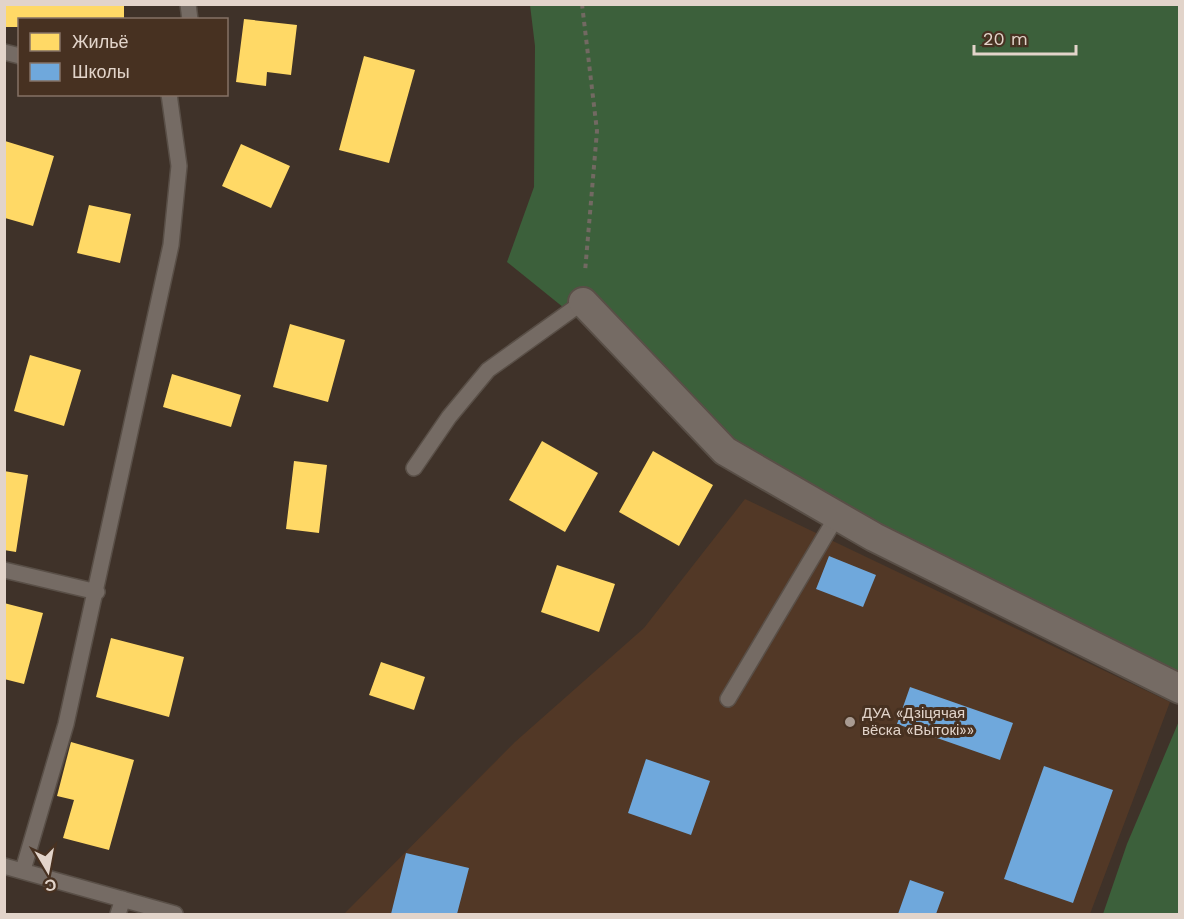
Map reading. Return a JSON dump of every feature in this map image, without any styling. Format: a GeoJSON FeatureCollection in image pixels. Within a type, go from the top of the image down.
{"type":"FeatureCollection","features":[{"type":"Feature","properties":{"kind":"street"},"geometry":{"type":"LineString","coordinates":[[584,302],[725,451],[874,537],[1179,689]]}},
{"type":"Feature","properties":{"kind":"lane"},"geometry":{"type":"LineString","coordinates":[[23,870],[66,724],[97,592],[171,245],[179,166],[169,96]]}},
{"type":"Feature","properties":{"kind":"lane"},"geometry":{"type":"LineString","coordinates":[[414,468],[449,417],[488,370],[584,302]]}},
{"type":"Feature","properties":{"kind":"lane"},"geometry":{"type":"LineString","coordinates":[[728,699],[837,516]]}},
{"type":"Feature","properties":{"kind":"lane"},"geometry":{"type":"LineString","coordinates":[[4,570],[97,592]]}},
{"type":"Feature","properties":{"kind":"lane"},"geometry":{"type":"LineString","coordinates":[[4,866],[176,915]]}},
{"type":"Feature","properties":{"kind":"lane"},"geometry":{"type":"LineString","coordinates":[[118,915],[123,899]]}},
{"type":"Feature","properties":{"kind":"path"},"geometry":{"type":"LineString","coordinates":[[582,4],[597,131],[584,302]]}},
{"type":"Feature","properties":{"kind":"shaded area","name":"ДУА «Дзіцячая вёска «Вытокі»»"},"geometry":{"type":"Polygon","coordinates":[[[745,499],[1170,702],[1090,914],[344,914],[515,742],[644,628],[745,499]]]}},
{"type":"Feature","properties":{"kind":"green space"},"geometry":{"type":"Polygon","coordinates":[[[530,5],[1179,5],[1179,689],[725,451],[610,345],[507,262],[534,187],[535,46],[530,5]]]}},
{"type":"Feature","properties":{"kind":"green space"},"geometry":{"type":"Polygon","coordinates":[[[1179,721],[1179,914],[1103,914],[1127,844],[1179,721]]]}},
{"type":"Feature","properties":{"kind":"building: Жильё"},"geometry":{"type":"Polygon","coordinates":[[[4,4],[124,4],[124,18],[18,18],[18,27],[4,27],[4,4]]]}},
{"type":"Feature","properties":{"kind":"building: Жильё"},"geometry":{"type":"Polygon","coordinates":[[[244,19],[297,25],[291,75],[267,72],[266,86],[236,82],[244,19]]]}},
{"type":"Feature","properties":{"kind":"building: Жильё"},"geometry":{"type":"Polygon","coordinates":[[[364,56],[415,70],[389,163],[339,150],[364,56]]]}},
{"type":"Feature","properties":{"kind":"building: Жильё"},"geometry":{"type":"Polygon","coordinates":[[[5,141],[54,156],[33,226],[5,218],[5,141]]]}},
{"type":"Feature","properties":{"kind":"building: Жильё"},"geometry":{"type":"Polygon","coordinates":[[[241,144],[290,166],[271,208],[222,186],[241,144]]]}},
{"type":"Feature","properties":{"kind":"building: Жильё"},"geometry":{"type":"Polygon","coordinates":[[[89,205],[131,214],[120,263],[77,253],[89,205]]]}},
{"type":"Feature","properties":{"kind":"building: Жильё"},"geometry":{"type":"Polygon","coordinates":[[[290,324],[345,340],[328,402],[273,387],[290,324]]]}},
{"type":"Feature","properties":{"kind":"building: Жильё"},"geometry":{"type":"Polygon","coordinates":[[[30,355],[81,370],[64,426],[14,411],[30,355]]]}},
{"type":"Feature","properties":{"kind":"building: Жильё"},"geometry":{"type":"Polygon","coordinates":[[[172,374],[241,395],[231,427],[163,407],[172,374]]]}},
{"type":"Feature","properties":{"kind":"building: Жильё"},"geometry":{"type":"Polygon","coordinates":[[[542,441],[598,473],[565,532],[509,500],[542,441]]]}},
{"type":"Feature","properties":{"kind":"building: Жильё"},"geometry":{"type":"Polygon","coordinates":[[[653,451],[713,485],[679,546],[619,512],[653,451]]]}},
{"type":"Feature","properties":{"kind":"building: Жильё"},"geometry":{"type":"Polygon","coordinates":[[[294,461],[327,465],[319,533],[286,529],[294,461]]]}},
{"type":"Feature","properties":{"kind":"building: Жильё"},"geometry":{"type":"Polygon","coordinates":[[[4,471],[28,475],[16,552],[4,550],[4,471]]]}},
{"type":"Feature","properties":{"kind":"building: Жильё"},"geometry":{"type":"Polygon","coordinates":[[[557,565],[615,584],[599,632],[541,612],[557,565]]]}},
{"type":"Feature","properties":{"kind":"building: Жильё"},"geometry":{"type":"Polygon","coordinates":[[[4,603],[43,613],[24,684],[4,679],[4,603]]]}},
{"type":"Feature","properties":{"kind":"building: Жильё"},"geometry":{"type":"Polygon","coordinates":[[[111,638],[184,657],[169,717],[96,697],[111,638]]]}},
{"type":"Feature","properties":{"kind":"building: Жильё"},"geometry":{"type":"Polygon","coordinates":[[[381,662],[425,677],[414,710],[369,695],[381,662]]]}},
{"type":"Feature","properties":{"kind":"building: Жильё"},"geometry":{"type":"Polygon","coordinates":[[[71,742],[134,760],[109,850],[63,838],[74,800],[57,796],[71,742]]]}},
{"type":"Feature","properties":{"kind":"building: Школы"},"geometry":{"type":"Polygon","coordinates":[[[829,556],[876,575],[863,607],[816,589],[829,556]]]}},
{"type":"Feature","properties":{"kind":"building: Школы"},"geometry":{"type":"Polygon","coordinates":[[[910,687],[1013,723],[1000,760],[897,724],[910,687]]]}},
{"type":"Feature","properties":{"kind":"building: Школы"},"geometry":{"type":"Polygon","coordinates":[[[646,759],[710,781],[691,835],[628,813],[646,759]]]}},
{"type":"Feature","properties":{"kind":"building: Школы"},"geometry":{"type":"Polygon","coordinates":[[[1044,766],[1113,790],[1073,903],[1004,879],[1044,766]]]}},
{"type":"Feature","properties":{"kind":"building: Школы"},"geometry":{"type":"Polygon","coordinates":[[[406,853],[469,868],[457,914],[391,914],[406,853]]]}},
{"type":"Feature","properties":{"kind":"building: Школы"},"geometry":{"type":"Polygon","coordinates":[[[910,880],[944,892],[936,914],[898,914],[910,880]]]}},
{"type":"Feature","properties":{"kind":"place","name":"ДУА «Дзіцячая вёска «Вытокі»»"},"geometry":{"type":"Point","coordinates":[850,722]}}]}
